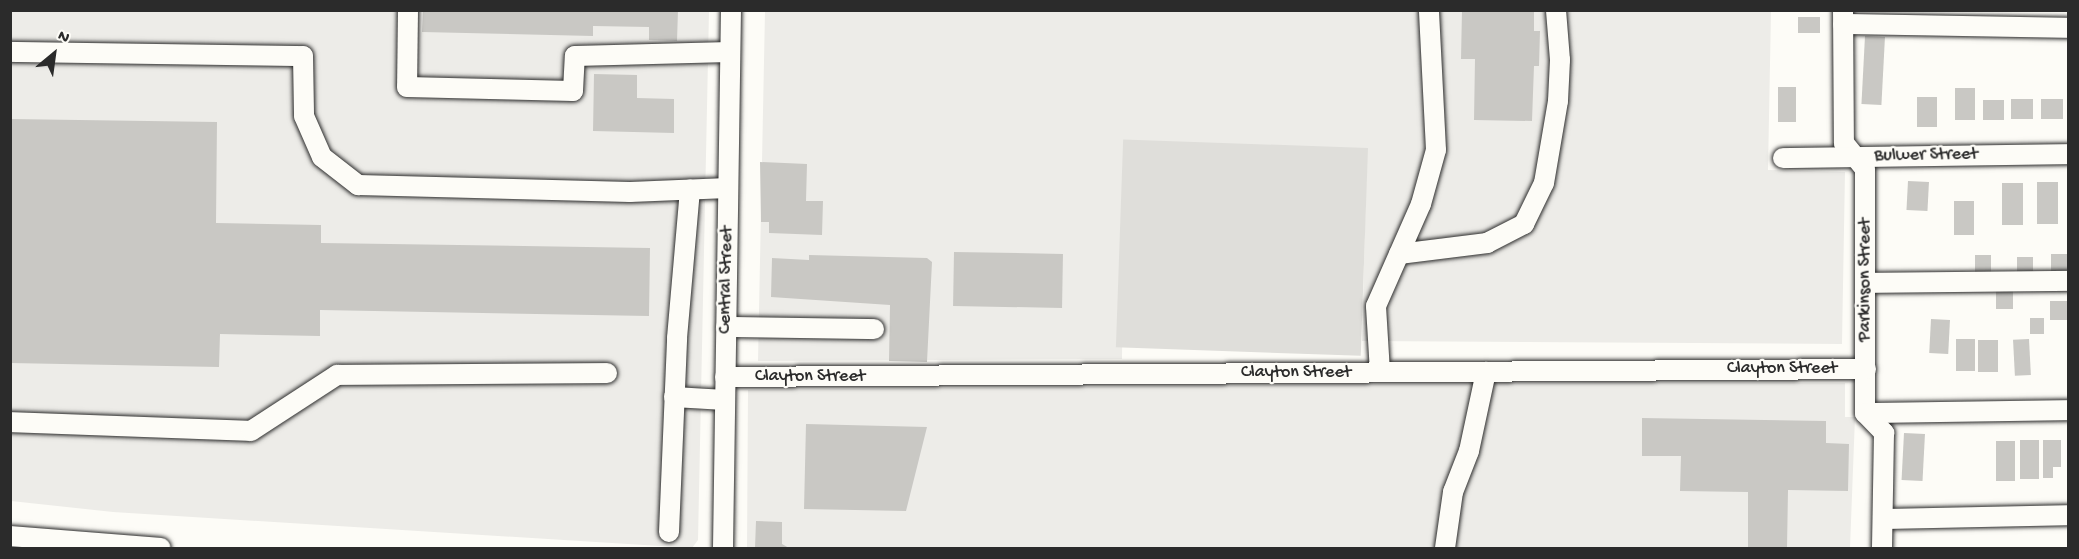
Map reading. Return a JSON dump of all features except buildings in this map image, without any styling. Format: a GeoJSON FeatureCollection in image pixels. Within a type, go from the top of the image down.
{"type":"FeatureCollection","features":[{"type":"Feature","properties":{"kind":"street"},"geometry":{"type":"LineString","coordinates":[[408,10],[407,87],[573,91],[575,56],[730,52]]}},
{"type":"Feature","properties":{"kind":"street","name":"Central Street"},"geometry":{"type":"LineString","coordinates":[[723,549],[731,10]]}},
{"type":"Feature","properties":{"kind":"street"},"geometry":{"type":"LineString","coordinates":[[1380,372],[1376,306],[1420,204],[1436,150],[1429,10]]}},
{"type":"Feature","properties":{"kind":"street"},"geometry":{"type":"LineString","coordinates":[[1399,254],[1487,243],[1524,224],[1544,183],[1558,101],[1560,60],[1556,10]]}},
{"type":"Feature","properties":{"kind":"street"},"geometry":{"type":"LineString","coordinates":[[1843,17],[2068,28]]}},
{"type":"Feature","properties":{"kind":"street","name":"Parkinson Street"},"geometry":{"type":"LineString","coordinates":[[1843,17],[1844,143],[1865,169],[1865,413]]}},
{"type":"Feature","properties":{"kind":"street"},"geometry":{"type":"LineString","coordinates":[[10,52],[303,56],[304,116],[322,157],[358,185],[630,192],[728,189]]}},
{"type":"Feature","properties":{"kind":"street","name":"Bulwer Street"},"geometry":{"type":"LineString","coordinates":[[1783,158],[2068,154]]}},
{"type":"Feature","properties":{"kind":"street"},"geometry":{"type":"LineString","coordinates":[[669,532],[674,397],[690,190]]}},
{"type":"Feature","properties":{"kind":"street"},"geometry":{"type":"LineString","coordinates":[[1866,283],[2068,280]]}},
{"type":"Feature","properties":{"kind":"street"},"geometry":{"type":"LineString","coordinates":[[726,327],[874,329]]}},
{"type":"Feature","properties":{"kind":"street","name":"Clayton Street"},"geometry":{"type":"LineString","coordinates":[[725,377],[1866,369]]}},
{"type":"Feature","properties":{"kind":"street"},"geometry":{"type":"LineString","coordinates":[[1445,549],[1453,492],[1469,451],[1486,372]]}},
{"type":"Feature","properties":{"kind":"street"},"geometry":{"type":"LineString","coordinates":[[10,422],[251,431],[337,375],[606,373]]}},
{"type":"Feature","properties":{"kind":"street"},"geometry":{"type":"LineString","coordinates":[[674,397],[725,400]]}},
{"type":"Feature","properties":{"kind":"street"},"geometry":{"type":"LineString","coordinates":[[1865,413],[2068,410]]}},
{"type":"Feature","properties":{"kind":"street"},"geometry":{"type":"LineString","coordinates":[[1865,413],[1884,433],[1882,549]]}},
{"type":"Feature","properties":{"kind":"street"},"geometry":{"type":"LineString","coordinates":[[1883,519],[2068,515]]}},
{"type":"Feature","properties":{"kind":"street"},"geometry":{"type":"LineString","coordinates":[[10,536],[161,549]]}},
{"type":"Feature","properties":{"kind":"shaded area"},"geometry":{"type":"Polygon","coordinates":[[[11,11],[709,11],[698,540],[692,548],[113,512],[11,501],[11,11]]]}},
{"type":"Feature","properties":{"kind":"shaded area"},"geometry":{"type":"Polygon","coordinates":[[[765,11],[1771,11],[1768,170],[1845,172],[1842,344],[1362,341],[1367,148],[1124,161],[1122,359],[758,361],[765,11]]]}},
{"type":"Feature","properties":{"kind":"shaded area"},"geometry":{"type":"Polygon","coordinates":[[[1123,139],[1368,148],[1361,356],[1116,347],[1123,139]]]}},
{"type":"Feature","properties":{"kind":"shaded area"},"geometry":{"type":"Polygon","coordinates":[[[1599,382],[1845,383],[1845,417],[1855,417],[1850,548],[747,548],[748,390],[1599,382]]]}}]}
